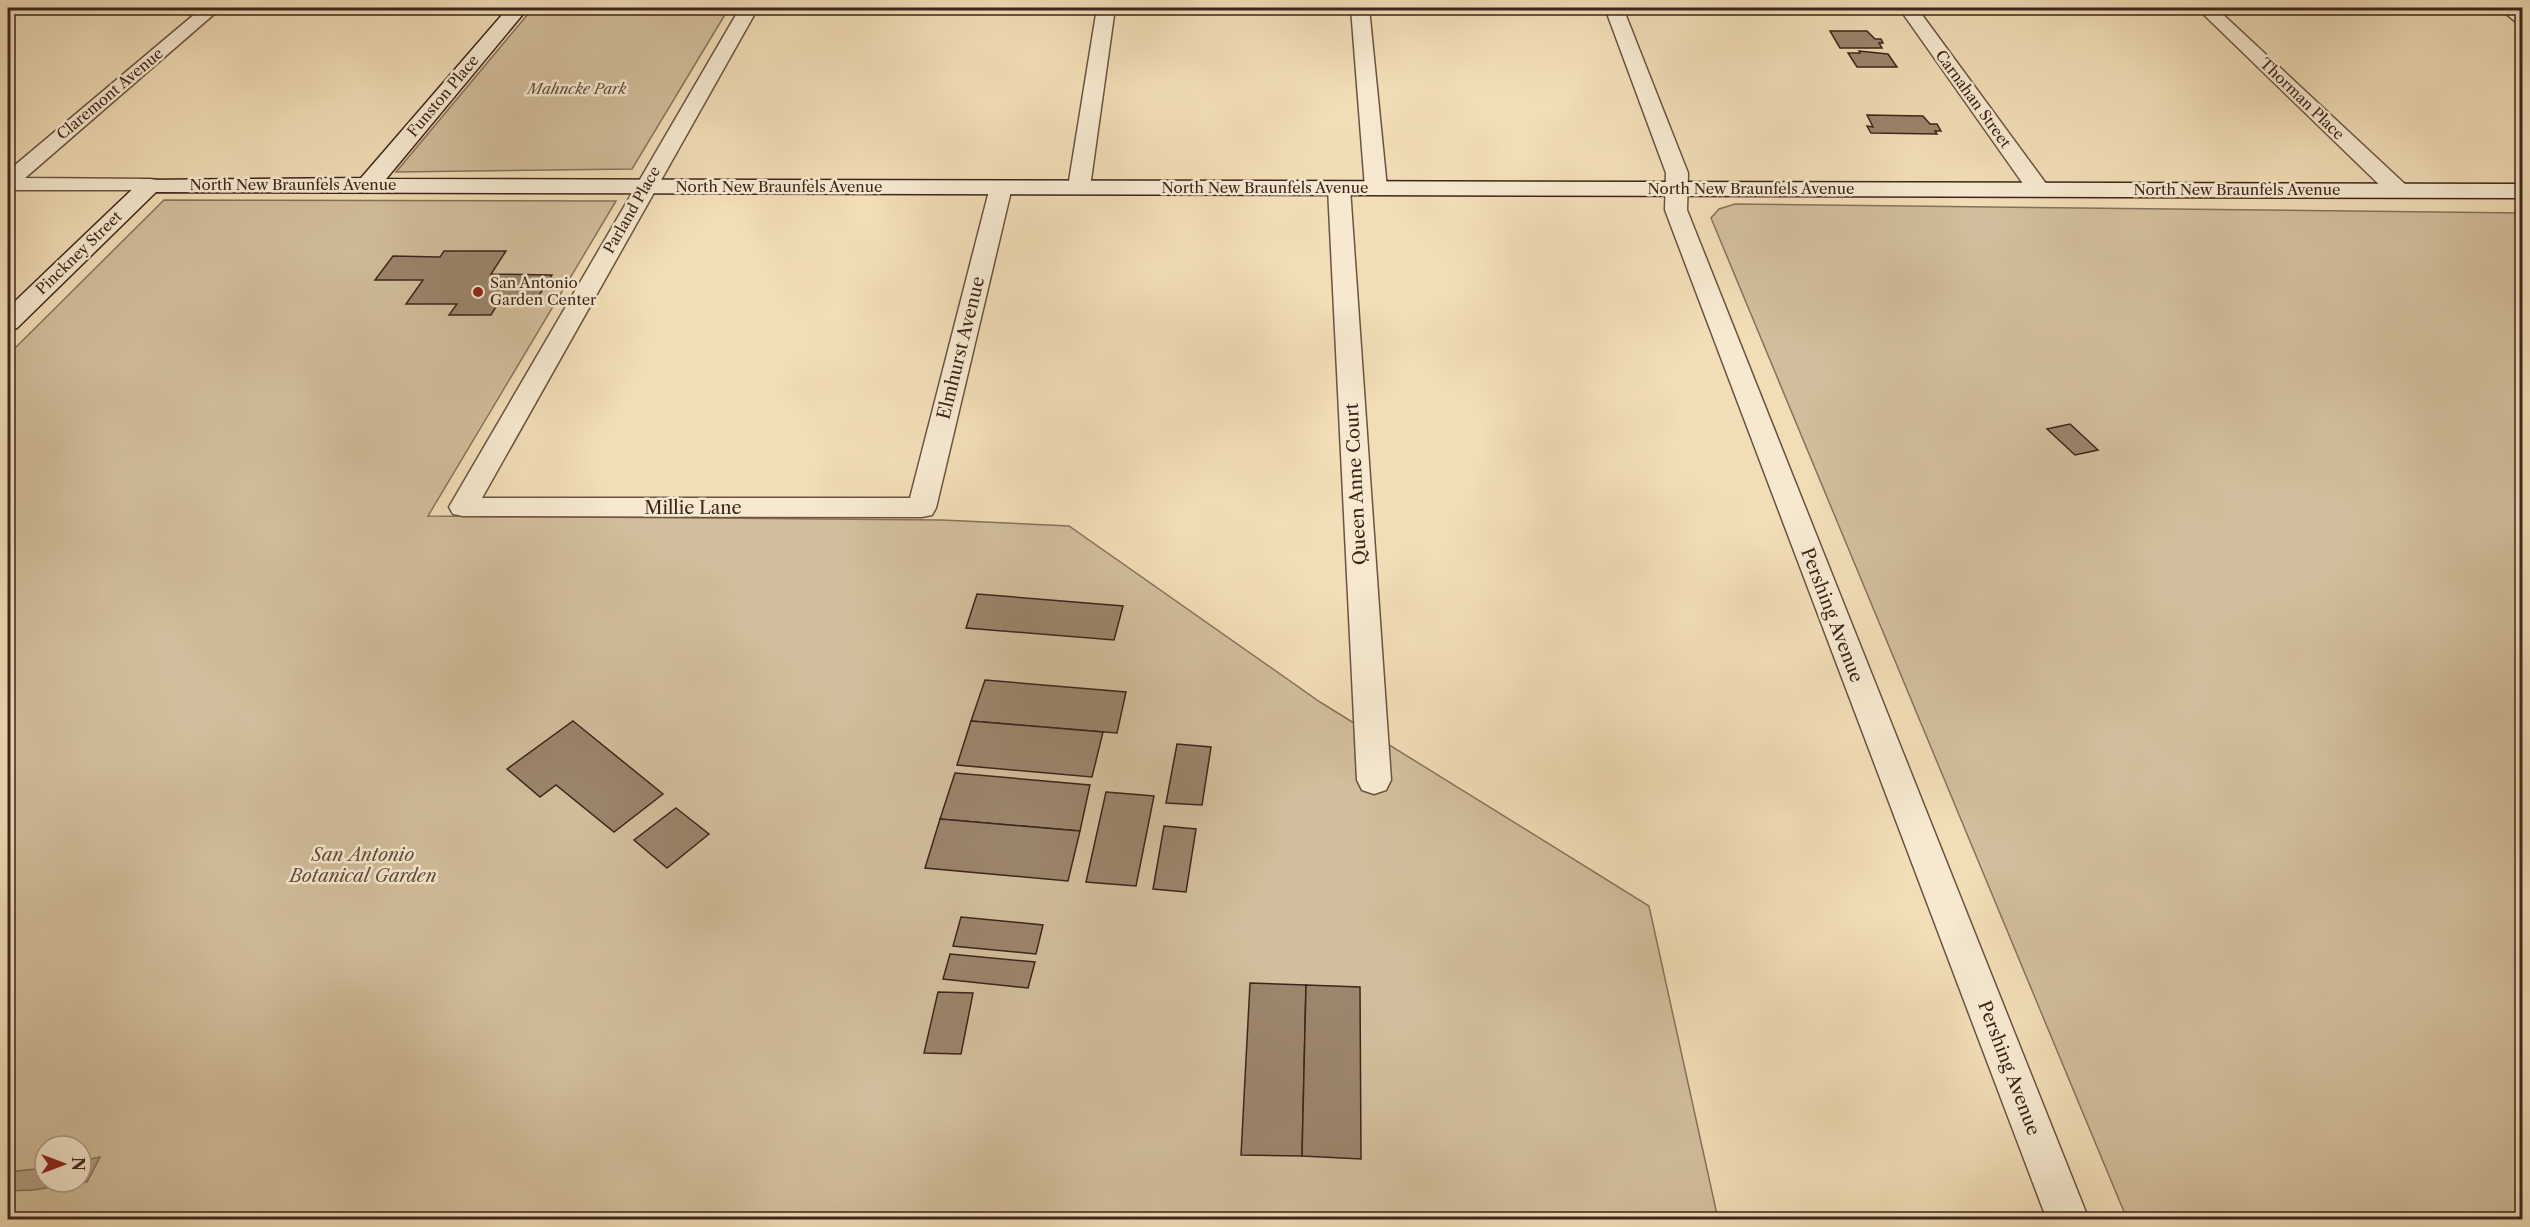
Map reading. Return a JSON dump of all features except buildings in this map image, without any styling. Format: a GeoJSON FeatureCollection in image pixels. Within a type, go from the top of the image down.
{"type":"FeatureCollection","features":[{"type":"Feature","properties":{"kind":"street","name":"Claremont Avenue"},"geometry":{"type":"LineString","coordinates":[[8,183],[212,8]]}},
{"type":"Feature","properties":{"kind":"street","name":"Funston Place"},"geometry":{"type":"LineString","coordinates":[[368,185],[518,8]]}},
{"type":"Feature","properties":{"kind":"street","name":"Parland Place"},"geometry":{"type":"LineString","coordinates":[[463,507],[749,8]]}},
{"type":"Feature","properties":{"kind":"street"},"geometry":{"type":"LineString","coordinates":[[1079,187],[1106,8]]}},
{"type":"Feature","properties":{"kind":"street"},"geometry":{"type":"LineString","coordinates":[[1360,8],[1376,188]]}},
{"type":"Feature","properties":{"kind":"street","name":"Pershing Avenue"},"geometry":{"type":"LineString","coordinates":[[1614,8],[1677,173],[1676,210],[2067,1220]]}},
{"type":"Feature","properties":{"kind":"street","name":"Carnahan Street"},"geometry":{"type":"LineString","coordinates":[[1908,8],[2039,190]]}},
{"type":"Feature","properties":{"kind":"street","name":"Thorman Place"},"geometry":{"type":"LineString","coordinates":[[2206,8],[2399,191]]}},
{"type":"Feature","properties":{"kind":"street"},"geometry":{"type":"LineString","coordinates":[[2508,8],[2523,18]]}},
{"type":"Feature","properties":{"kind":"street","name":"North New Braunfels Avenue"},"geometry":{"type":"LineString","coordinates":[[8,183],[2523,191]]}},
{"type":"Feature","properties":{"kind":"street","name":"Pinckney Street"},"geometry":{"type":"LineString","coordinates":[[8,322],[150,185]]}},
{"type":"Feature","properties":{"kind":"street","name":"Elmhurst Avenue"},"geometry":{"type":"LineString","coordinates":[[922,508],[1001,187]]}},
{"type":"Feature","properties":{"kind":"street","name":"Queen Anne Court"},"geometry":{"type":"LineString","coordinates":[[1339,188],[1374,780]]}},
{"type":"Feature","properties":{"kind":"street","name":"Millie Lane"},"geometry":{"type":"LineString","coordinates":[[463,507],[922,508]]}},
{"type":"Feature","properties":{"kind":"green space","name":"Mahncke Park"},"geometry":{"type":"Polygon","coordinates":[[[533,8],[729,8],[632,169],[396,172],[533,8]]]}},
{"type":"Feature","properties":{"kind":"green space","name":"San Antonio Botanical Garden"},"geometry":{"type":"Polygon","coordinates":[[[164,200],[616,201],[428,516],[942,520],[1069,526],[1320,702],[1649,906],[1718,1219],[8,1220],[8,355],[164,200]]]}},
{"type":"Feature","properties":{"kind":"green space"},"geometry":{"type":"Polygon","coordinates":[[[1735,204],[2522,213],[2522,1219],[2127,1219],[1711,218],[1719,209],[1735,204]]]}},
{"type":"Feature","properties":{"kind":"shaded area"},"geometry":{"type":"Polygon","coordinates":[[[100,1157],[93,1170],[93,1158],[100,1157]]]}},
{"type":"Feature","properties":{"kind":"shaded area"},"geometry":{"type":"Polygon","coordinates":[[[33,1169],[33,1190],[8,1191],[8,1172],[33,1169]]]}},
{"type":"Feature","properties":{"kind":"place","name":"San Antonio Garden Center"},"geometry":{"type":"Point","coordinates":[478,292]}}]}
